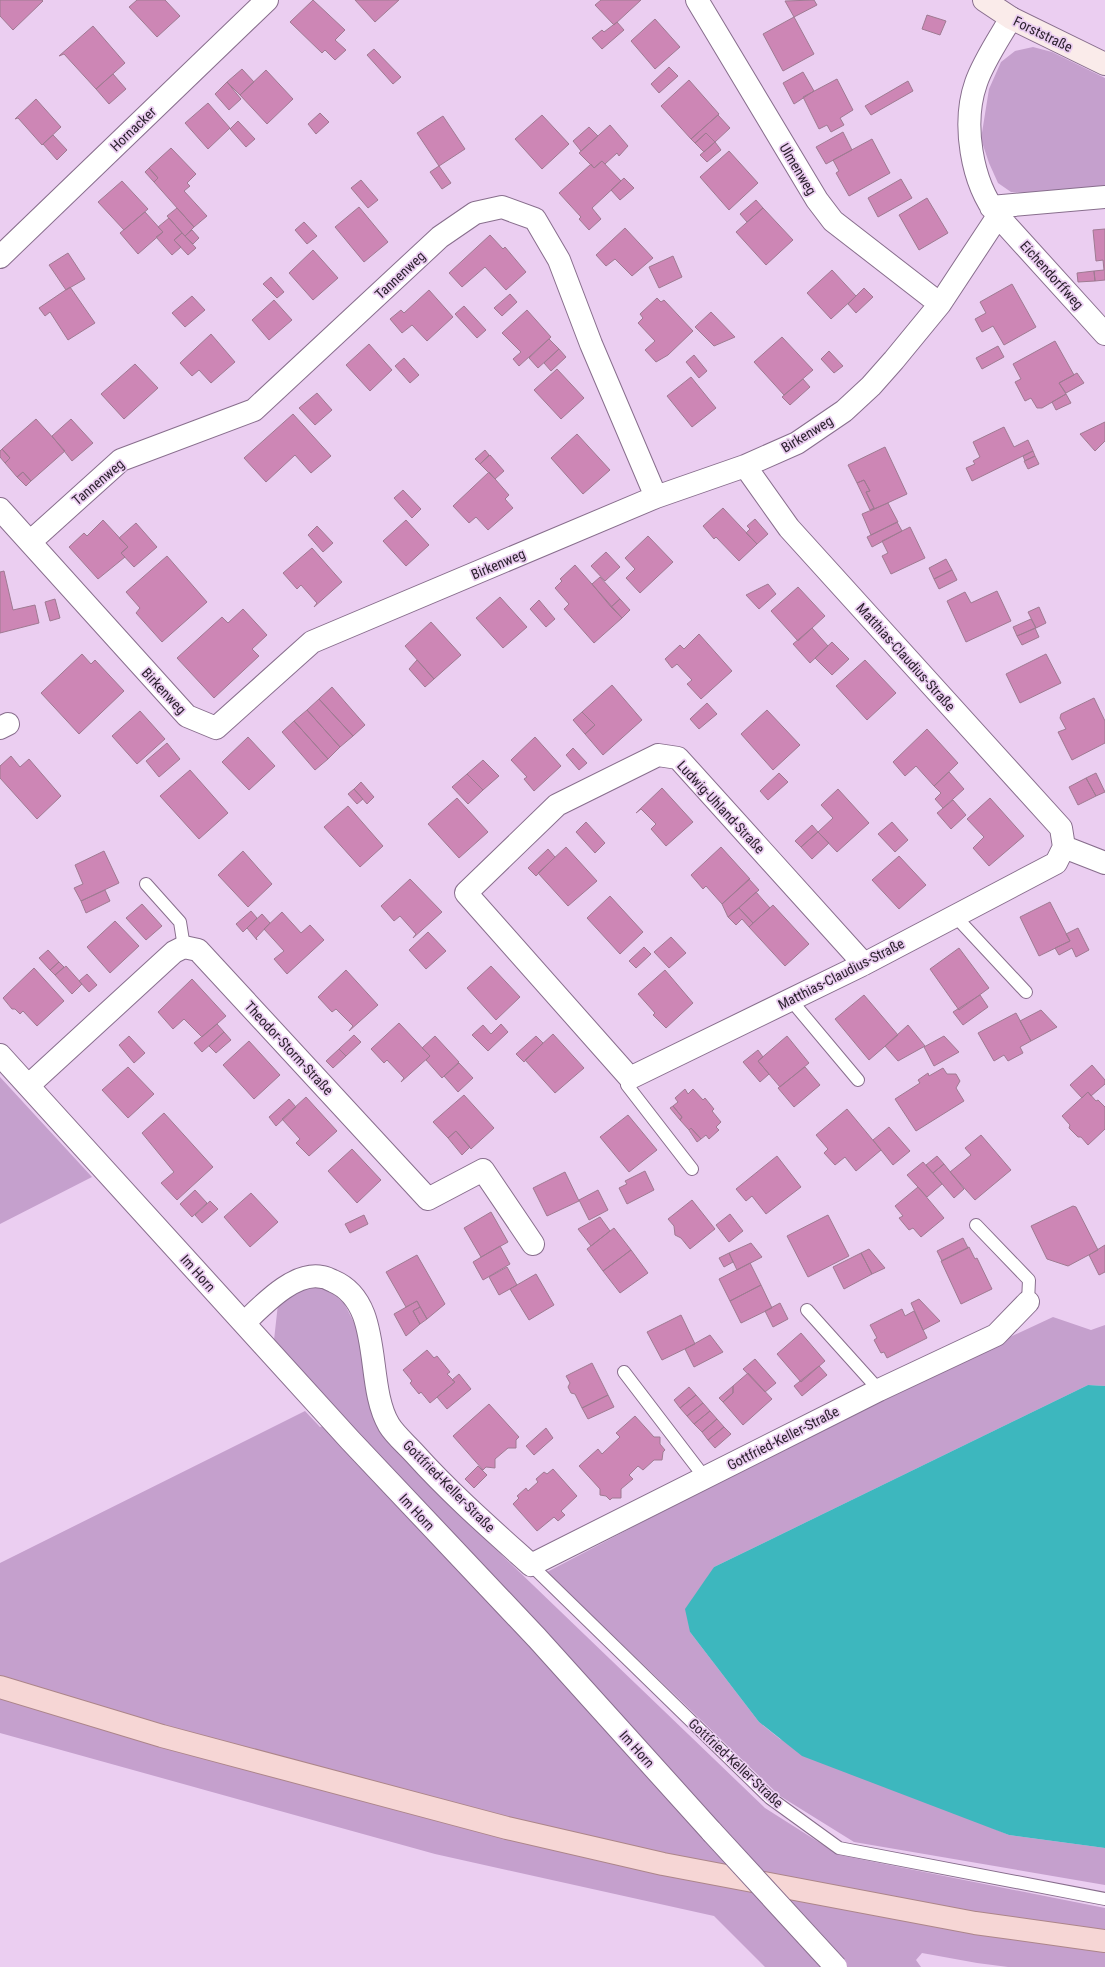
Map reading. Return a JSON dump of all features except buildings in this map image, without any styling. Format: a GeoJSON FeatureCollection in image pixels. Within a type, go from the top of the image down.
{"type":"FeatureCollection","features":[{"type":"Feature","properties":{"kind":"main road"},"geometry":{"type":"LineString","coordinates":[[0,1687],[162,1736],[507,1828],[663,1864],[959,1920],[1105,1941]]}},
{"type":"Feature","properties":{"kind":"street","name":"Hornacker"},"geometry":{"type":"LineString","coordinates":[[0,258],[267,0]]}},
{"type":"Feature","properties":{"kind":"street","name":"Ulmenweg"},"geometry":{"type":"LineString","coordinates":[[697,0],[817,200],[833,221],[940,304]]}},
{"type":"Feature","properties":{"kind":"street","name":"Forststraße"},"geometry":{"type":"LineString","coordinates":[[984,0],[1011,18],[1105,64]]}},
{"type":"Feature","properties":{"kind":"street","name":"Eichendorffweg"},"geometry":{"type":"LineString","coordinates":[[1011,18],[976,82],[970,107],[969,133],[974,164],[994,211],[1105,334]]}},
{"type":"Feature","properties":{"kind":"street"},"geometry":{"type":"LineString","coordinates":[[994,211],[1105,197]]}},
{"type":"Feature","properties":{"kind":"street","name":"Tannenweg"},"geometry":{"type":"LineString","coordinates":[[30,542],[121,460],[254,410],[440,237],[475,213],[502,206],[535,219],[559,260],[591,344],[656,497]]}},
{"type":"Feature","properties":{"kind":"street","name":"Birkenweg"},"geometry":{"type":"LineString","coordinates":[[0,509],[187,716],[216,728],[312,642],[656,497],[745,466],[797,443],[844,411],[871,386],[894,360],[940,304],[994,211]]}},
{"type":"Feature","properties":{"kind":"street","name":"Matthias-Claudius-Straße"},"geometry":{"type":"LineString","coordinates":[[630,1078],[864,964],[1056,863],[1064,847],[1061,828],[789,528],[745,466]]}},
{"type":"Feature","properties":{"kind":"street","name":"Ludwig-Uhland-Straße"},"geometry":{"type":"LineString","coordinates":[[630,1078],[466,893],[557,805],[658,755],[678,758],[864,964]]}},
{"type":"Feature","properties":{"kind":"street"},"geometry":{"type":"LineString","coordinates":[[1064,847],[1105,863]]}},
{"type":"Feature","properties":{"kind":"street"},"geometry":{"type":"LineString","coordinates":[[29,1086],[174,952],[184,947]]}},
{"type":"Feature","properties":{"kind":"street","name":"Theodor-Storm-Straße"},"geometry":{"type":"LineString","coordinates":[[184,947],[198,950],[428,1199],[483,1170],[533,1244]]}},
{"type":"Feature","properties":{"kind":"street","name":"Im Horn"},"geometry":{"type":"LineString","coordinates":[[0,1055],[355,1446],[538,1638],[712,1832],[836,1967]]}},
{"type":"Feature","properties":{"kind":"street","name":"Gottfried-Keller-Straße"},"geometry":{"type":"LineString","coordinates":[[244,1323],[280,1290],[305,1277],[321,1276],[343,1285],[361,1305],[373,1351],[375,1384],[389,1425],[437,1479],[531,1565],[879,1390],[996,1335],[1028,1302]]}},
{"type":"Feature","properties":{"kind":"lane"},"geometry":{"type":"LineString","coordinates":[[146,884],[180,922],[184,947]]}},
{"type":"Feature","properties":{"kind":"lane"},"geometry":{"type":"LineString","coordinates":[[955,916],[1026,992]]}},
{"type":"Feature","properties":{"kind":"lane"},"geometry":{"type":"LineString","coordinates":[[790,999],[858,1080]]}},
{"type":"Feature","properties":{"kind":"lane"},"geometry":{"type":"LineString","coordinates":[[630,1078],[627,1085],[692,1170]]}},
{"type":"Feature","properties":{"kind":"lane"},"geometry":{"type":"LineString","coordinates":[[976,1225],[1029,1280],[1028,1302]]}},
{"type":"Feature","properties":{"kind":"lane"},"geometry":{"type":"LineString","coordinates":[[807,1310],[879,1390]]}},
{"type":"Feature","properties":{"kind":"lane"},"geometry":{"type":"LineString","coordinates":[[624,1372],[705,1478]]}},
{"type":"Feature","properties":{"kind":"lane","name":"Gottfried-Keller-Straße"},"geometry":{"type":"LineString","coordinates":[[531,1565],[770,1798],[839,1848],[1105,1899]]}},
{"type":"Feature","properties":{"kind":"shaded area"},"geometry":{"type":"Polygon","coordinates":[[[1033,47],[1052,52],[1105,78],[1105,188],[1043,194],[1011,192],[998,183],[981,139],[989,89],[1001,62],[1015,51],[1033,47]]]}},
{"type":"Feature","properties":{"kind":"shaded area"},"geometry":{"type":"Polygon","coordinates":[[[0,1077],[92,1177],[0,1224],[0,1077]]]}},
{"type":"Feature","properties":{"kind":"shaded area"},"geometry":{"type":"Polygon","coordinates":[[[311,1284],[328,1290],[344,1303],[364,1342],[367,1372],[432,1488],[765,1808],[839,1855],[1105,1908],[1105,1967],[1008,1967],[922,1953],[916,1960],[921,1967],[765,1967],[714,1916],[435,1854],[0,1733],[0,1563],[305,1411],[320,1427],[343,1421],[274,1340],[278,1304],[311,1284]]]}},
{"type":"Feature","properties":{"kind":"shaded area"},"geometry":{"type":"Polygon","coordinates":[[[1053,1317],[1091,1330],[1105,1325],[1105,1386],[1088,1385],[714,1567],[690,1632],[759,1722],[780,1739],[1009,1835],[1105,1848],[1105,1885],[854,1842],[780,1796],[547,1572],[891,1392],[1053,1317]]]}},
{"type":"Feature","properties":{"kind":"shaded area"},"geometry":{"type":"Polygon","coordinates":[[[1088,1385],[1105,1386],[1105,1848],[1009,1835],[802,1756],[759,1722],[690,1632],[685,1609],[714,1567],[1088,1385]]]}}]}
